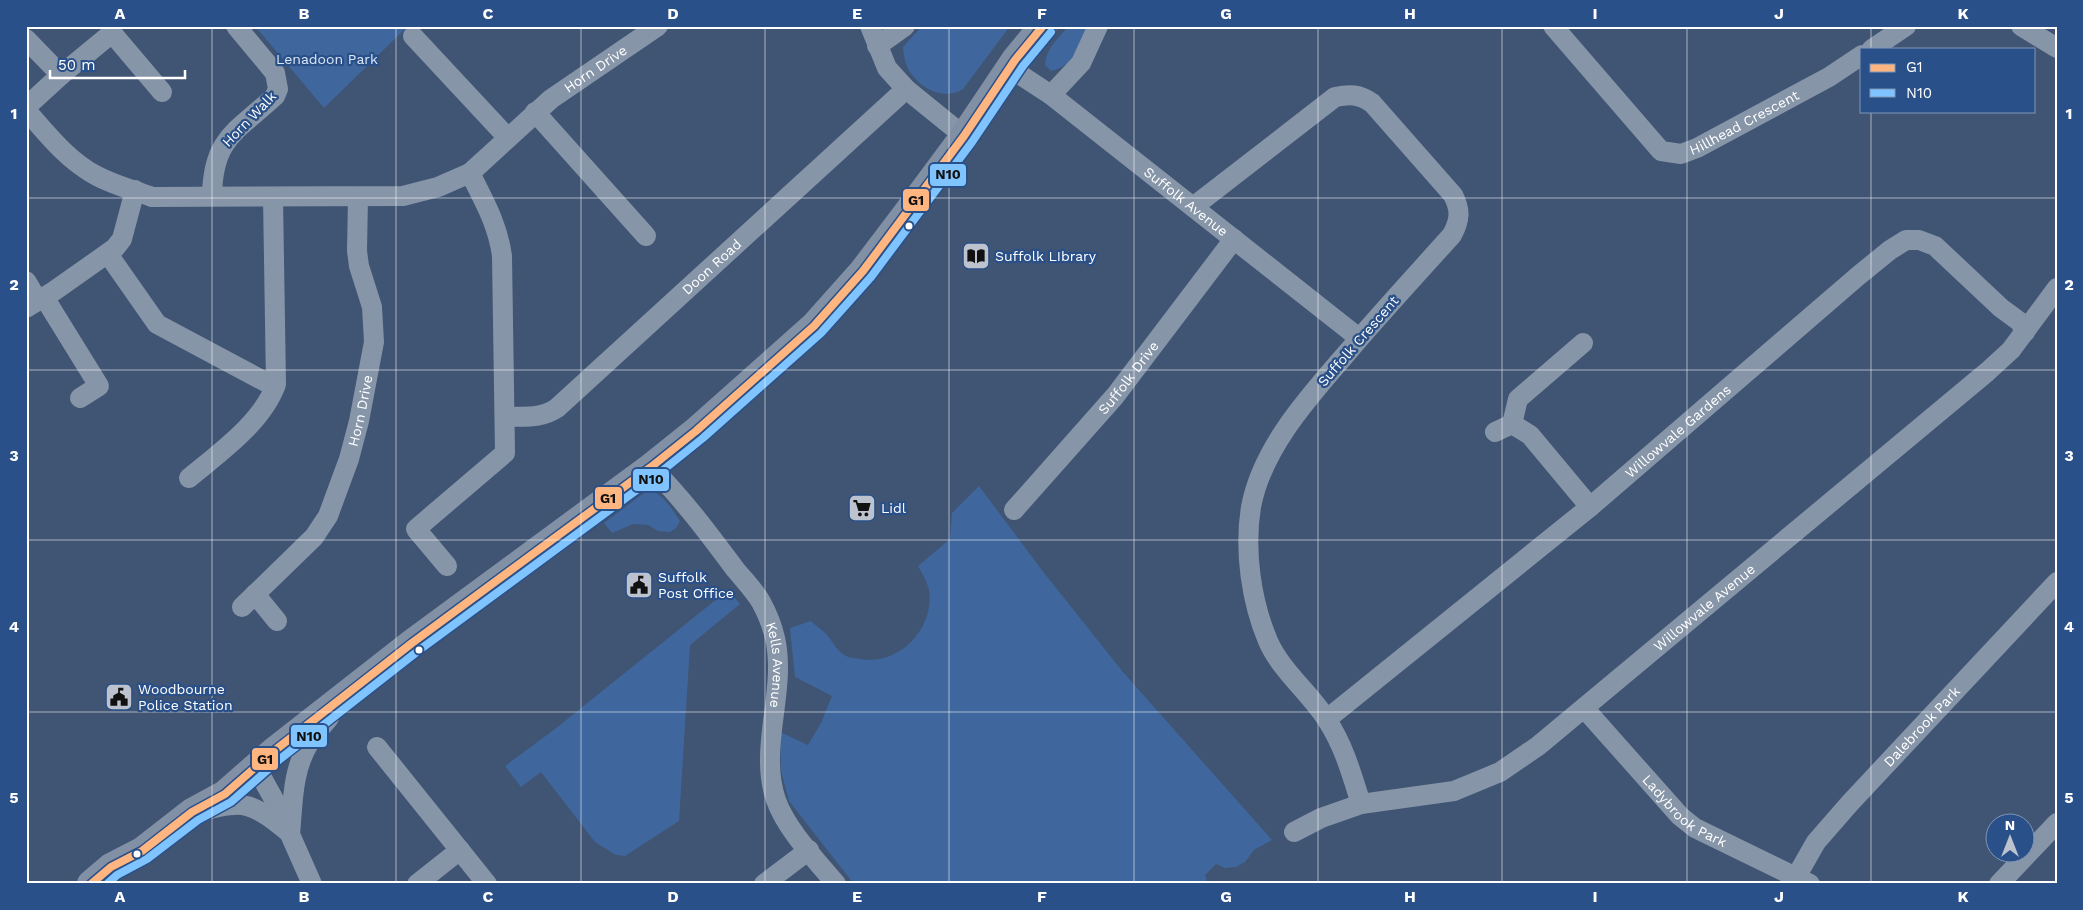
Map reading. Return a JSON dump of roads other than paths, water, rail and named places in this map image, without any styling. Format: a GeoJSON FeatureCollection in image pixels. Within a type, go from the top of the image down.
{"type":"FeatureCollection","features":[{"type":"Feature","properties":{"kind":"main road"},"geometry":{"type":"LineString","coordinates":[[90,884],[111,867],[142,851],[192,812],[225,794],[274,750],[412,643],[651,466],[696,431],[814,326],[863,271],[964,136],[1010,68],[1043,26]]}},
{"type":"Feature","properties":{"kind":"street","name":"Horn Walk"},"geometry":{"type":"LineString","coordinates":[[212,196],[215,165],[221,148],[229,136],[275,96],[278,89],[275,73],[236,26]]}},
{"type":"Feature","properties":{"kind":"street","name":"Horn Drive"},"geometry":{"type":"LineString","coordinates":[[162,92],[112,33],[61,75],[26,108],[61,149],[79,165],[113,184],[152,197],[403,196],[438,187],[470,173],[535,112],[572,84],[658,26]]}},
{"type":"Feature","properties":{"kind":"street"},"geometry":{"type":"LineString","coordinates":[[870,26],[887,68],[906,89],[964,136]]}},
{"type":"Feature","properties":{"kind":"street"},"geometry":{"type":"LineString","coordinates":[[877,46],[905,26]]}},
{"type":"Feature","properties":{"kind":"street"},"geometry":{"type":"LineString","coordinates":[[1051,95],[1081,63],[1098,26]]}},
{"type":"Feature","properties":{"kind":"street","name":"Hillhead Crescent"},"geometry":{"type":"LineString","coordinates":[[1553,26],[1661,151],[1681,154],[1697,148],[1830,77],[1860,56]]}},
{"type":"Feature","properties":{"kind":"street"},"geometry":{"type":"LineString","coordinates":[[1873,48],[1906,26]]}},
{"type":"Feature","properties":{"kind":"street"},"geometry":{"type":"LineString","coordinates":[[2021,26],[2057,48]]}},
{"type":"Feature","properties":{"kind":"street"},"geometry":{"type":"LineString","coordinates":[[413,36],[508,138]]}},
{"type":"Feature","properties":{"kind":"street"},"geometry":{"type":"LineString","coordinates":[[26,39],[61,75]]}},
{"type":"Feature","properties":{"kind":"street","name":"Suffolk Avenue"},"geometry":{"type":"LineString","coordinates":[[1010,68],[1051,95],[1359,338]]}},
{"type":"Feature","properties":{"kind":"street","name":"Doon Road"},"geometry":{"type":"LineString","coordinates":[[506,417],[548,414],[557,408],[906,89]]}},
{"type":"Feature","properties":{"kind":"street","name":"Suffolk Crescent"},"geometry":{"type":"LineString","coordinates":[[1193,207],[1335,97],[1349,94],[1362,96],[1372,104],[1453,195],[1460,214],[1458,224],[1452,235],[1359,338],[1302,405],[1270,455],[1258,483],[1251,507],[1249,552],[1253,588],[1266,638],[1279,659],[1327,719],[1351,770],[1361,804]]}},
{"type":"Feature","properties":{"kind":"street"},"geometry":{"type":"LineString","coordinates":[[535,112],[646,236]]}},
{"type":"Feature","properties":{"kind":"street"},"geometry":{"type":"LineString","coordinates":[[447,566],[416,529],[505,453],[506,417],[500,242],[495,222],[470,173]]}},
{"type":"Feature","properties":{"kind":"street"},"geometry":{"type":"LineString","coordinates":[[36,302],[108,254],[122,239],[135,190]]}},
{"type":"Feature","properties":{"kind":"street"},"geometry":{"type":"LineString","coordinates":[[189,478],[234,440],[265,406],[275,387],[273,197]]}},
{"type":"Feature","properties":{"kind":"street","name":"Horn Drive"},"geometry":{"type":"LineString","coordinates":[[277,621],[248,600],[314,537],[328,516],[350,459],[359,421],[374,342],[372,307],[359,266],[357,251],[358,197]]}},
{"type":"Feature","properties":{"kind":"street","name":"Suffolk Drive"},"geometry":{"type":"LineString","coordinates":[[1014,510],[1115,396],[1234,238]]}},
{"type":"Feature","properties":{"kind":"street","name":"Willowvale Gardens"},"geometry":{"type":"LineString","coordinates":[[1327,719],[1590,507],[1858,276],[1890,250],[1906,240],[1919,240],[1935,246],[2001,308],[2020,322],[2025,332]]}},
{"type":"Feature","properties":{"kind":"street"},"geometry":{"type":"LineString","coordinates":[[108,254],[157,324],[275,387]]}},
{"type":"Feature","properties":{"kind":"street"},"geometry":{"type":"LineString","coordinates":[[26,281],[36,302],[99,386],[80,398]]}},
{"type":"Feature","properties":{"kind":"street","name":"Willowvale Avenue"},"geometry":{"type":"LineString","coordinates":[[1294,832],[1321,818],[1361,804],[1454,791],[1500,772],[1538,746],[1987,372],[2011,350],[2057,288]]}},
{"type":"Feature","properties":{"kind":"street"},"geometry":{"type":"LineString","coordinates":[[1583,343],[1518,399],[1504,428],[1530,435],[1590,507]]}},
{"type":"Feature","properties":{"kind":"street","name":"Kells Avenue"},"geometry":{"type":"LineString","coordinates":[[651,466],[700,523],[761,601],[769,619],[775,639],[777,661],[777,682],[770,750],[772,786],[776,801],[783,815],[836,884]]}},
{"type":"Feature","properties":{"kind":"street","name":"Dalebrook Park"},"geometry":{"type":"LineString","coordinates":[[1799,881],[1816,842],[1850,803],[2057,582]]}},
{"type":"Feature","properties":{"kind":"street"},"geometry":{"type":"LineString","coordinates":[[290,834],[294,783],[298,769],[309,742],[345,696]]}},
{"type":"Feature","properties":{"kind":"street","name":"Ladybrook Park"},"geometry":{"type":"LineString","coordinates":[[1584,708],[1680,816],[1695,828],[1799,881]]}},
{"type":"Feature","properties":{"kind":"street"},"geometry":{"type":"LineString","coordinates":[[377,747],[487,884]]}},
{"type":"Feature","properties":{"kind":"street"},"geometry":{"type":"LineString","coordinates":[[256,767],[277,805],[312,884]]}},
{"type":"Feature","properties":{"kind":"street"},"geometry":{"type":"LineString","coordinates":[[192,812],[235,804],[245,806],[274,820],[290,834]]}},
{"type":"Feature","properties":{"kind":"street"},"geometry":{"type":"LineString","coordinates":[[1999,884],[2057,823]]}},
{"type":"Feature","properties":{"kind":"street"},"geometry":{"type":"LineString","coordinates":[[417,884],[460,850]]}},
{"type":"Feature","properties":{"kind":"street"},"geometry":{"type":"LineString","coordinates":[[764,884],[809,850]]}},
{"type":"Feature","properties":{"kind":"place","name":"Suffolk LIbrary"},"geometry":{"type":"Point","coordinates":[976,256]}},
{"type":"Feature","properties":{"kind":"place","name":"Lidl"},"geometry":{"type":"Point","coordinates":[862,508]}},
{"type":"Feature","properties":{"kind":"place","name":"Suffolk Post Office"},"geometry":{"type":"Point","coordinates":[639,585]}},
{"type":"Feature","properties":{"kind":"place","name":"Woodbourne Police Station"},"geometry":{"type":"Point","coordinates":[119,697]}},
{"type":"Feature","properties":{"kind":"park label","name":"Lenadoon Park"},"geometry":{"type":"Point","coordinates":[327,59]}}]}
